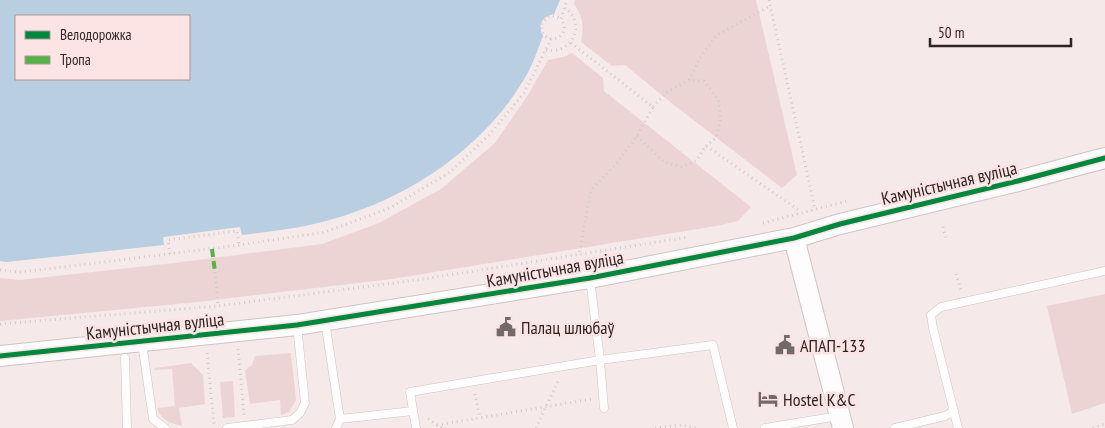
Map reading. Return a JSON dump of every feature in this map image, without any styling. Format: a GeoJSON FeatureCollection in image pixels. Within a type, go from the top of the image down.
{"type":"FeatureCollection","features":[{"type":"Feature","properties":{"kind":"street","name":"Камуністычная вуліца"},"geometry":{"type":"LineString","coordinates":[[0,356],[297,325],[590,278],[794,238],[840,224],[1105,158]]}},
{"type":"Feature","properties":{"kind":"street"},"geometry":{"type":"LineString","coordinates":[[794,238],[842,422]]}},
{"type":"Feature","properties":{"kind":"lane"},"geometry":{"type":"LineString","coordinates":[[958,428],[931,315],[941,307],[1105,271]]}},
{"type":"Feature","properties":{"kind":"lane"},"geometry":{"type":"LineString","coordinates":[[590,278],[604,408]]}},
{"type":"Feature","properties":{"kind":"lane"},"geometry":{"type":"LineString","coordinates":[[325,321],[340,419],[336,428]]}},
{"type":"Feature","properties":{"kind":"lane"},"geometry":{"type":"LineString","coordinates":[[227,428],[292,420],[300,413],[304,403],[297,325]]}},
{"type":"Feature","properties":{"kind":"lane"},"geometry":{"type":"LineString","coordinates":[[142,341],[153,419],[166,428]]}},
{"type":"Feature","properties":{"kind":"lane"},"geometry":{"type":"LineString","coordinates":[[416,428],[410,392],[600,360],[714,345],[733,428]]}},
{"type":"Feature","properties":{"kind":"lane"},"geometry":{"type":"LineString","coordinates":[[125,358],[127,428]]}},
{"type":"Feature","properties":{"kind":"lane"},"geometry":{"type":"LineString","coordinates":[[340,419],[414,411]]}},
{"type":"Feature","properties":{"kind":"lane"},"geometry":{"type":"LineString","coordinates":[[895,428],[946,416],[954,411]]}},
{"type":"Feature","properties":{"kind":"lane"},"geometry":{"type":"LineString","coordinates":[[765,428],[842,422]]}},
{"type":"Feature","properties":{"kind":"path"},"geometry":{"type":"LineString","coordinates":[[561,19],[567,0]]}},
{"type":"Feature","properties":{"kind":"path"},"geometry":{"type":"LineString","coordinates":[[768,0],[815,209]]}},
{"type":"Feature","properties":{"kind":"path"},"geometry":{"type":"LineString","coordinates":[[579,254],[591,190],[617,163],[637,136],[653,108],[667,92],[688,80],[700,58],[717,35],[770,6]]}},
{"type":"Feature","properties":{"kind":"path"},"geometry":{"type":"LineString","coordinates":[[546,50],[560,50],[571,42],[575,35],[576,26],[572,15],[565,8]]}},
{"type":"Feature","properties":{"kind":"path"},"geometry":{"type":"LineString","coordinates":[[549,16],[556,16],[561,19],[565,26],[559,38],[551,39],[543,34],[542,24],[549,16]]}},
{"type":"Feature","properties":{"kind":"path"},"geometry":{"type":"LineString","coordinates":[[0,270],[20,272],[239,245],[325,232],[390,208],[450,172],[489,135],[524,92],[551,39]]}},
{"type":"Feature","properties":{"kind":"path"},"geometry":{"type":"LineString","coordinates":[[571,42],[653,108]]}},
{"type":"Feature","properties":{"kind":"path"},"geometry":{"type":"LineString","coordinates":[[637,136],[664,162],[682,167],[697,160],[706,146],[716,138],[721,119],[718,99],[704,81],[688,80]]}},
{"type":"Feature","properties":{"kind":"path"},"geometry":{"type":"LineString","coordinates":[[706,146],[801,212]]}},
{"type":"Feature","properties":{"kind":"path"},"geometry":{"type":"LineString","coordinates":[[759,224],[837,202]]}},
{"type":"Feature","properties":{"kind":"path"},"geometry":{"type":"LineString","coordinates":[[943,227],[946,238]]}},
{"type":"Feature","properties":{"kind":"path"},"geometry":{"type":"LineString","coordinates":[[170,254],[168,240],[237,231],[239,245]]}},
{"type":"Feature","properties":{"kind":"path"},"geometry":{"type":"LineString","coordinates":[[0,324],[218,306],[417,280],[694,236]]}},
{"type":"Feature","properties":{"kind":"path"},"geometry":{"type":"LineString","coordinates":[[215,272],[218,306]]}},
{"type":"Feature","properties":{"kind":"path"},"geometry":{"type":"LineString","coordinates":[[238,348],[245,426]]}},
{"type":"Feature","properties":{"kind":"path"},"geometry":{"type":"LineString","coordinates":[[207,352],[214,428]]}},
{"type":"Feature","properties":{"kind":"path"},"geometry":{"type":"LineString","coordinates":[[536,428],[564,367]]}},
{"type":"Feature","properties":{"kind":"path"},"geometry":{"type":"LineString","coordinates":[[472,382],[480,418]]}},
{"type":"Feature","properties":{"kind":"path"},"geometry":{"type":"LineString","coordinates":[[437,425],[602,397]]}},
{"type":"Feature","properties":{"kind":"path"},"geometry":{"type":"LineString","coordinates":[[1093,428],[1105,424]]}},
{"type":"Feature","properties":{"kind":"path"},"geometry":{"type":"LineString","coordinates":[[655,428],[682,425],[696,428]]}},
{"type":"Feature","properties":{"kind":"shaded area"},"geometry":{"type":"Polygon","coordinates":[[[575,0],[756,0],[797,175],[782,188],[625,65],[612,66],[581,42],[582,22],[574,4],[575,0]]]}},
{"type":"Feature","properties":{"kind":"shaded area"},"geometry":{"type":"Polygon","coordinates":[[[572,53],[603,78],[604,91],[751,207],[738,221],[392,279],[198,302],[0,321],[0,278],[20,280],[322,244],[379,223],[441,189],[495,143],[528,95],[548,60],[564,57],[572,53]]]}},
{"type":"Feature","properties":{"kind":"shaded area"},"geometry":{"type":"Polygon","coordinates":[[[1105,294],[1105,403],[1072,414],[1047,306],[1105,294]]]}},
{"type":"Feature","properties":{"kind":"shaded area"},"geometry":{"type":"Polygon","coordinates":[[[291,353],[296,400],[289,412],[281,415],[280,400],[250,404],[245,370],[252,365],[255,356],[291,353]]]}},
{"type":"Feature","properties":{"kind":"shaded area"},"geometry":{"type":"Polygon","coordinates":[[[191,363],[203,375],[205,404],[179,408],[182,426],[166,420],[157,408],[175,406],[172,369],[154,370],[155,368],[191,363]]]}},
{"type":"Feature","properties":{"kind":"shaded area"},"geometry":{"type":"Polygon","coordinates":[[[233,381],[235,417],[223,418],[220,382],[233,381]]]}},
{"type":"Feature","properties":{"kind":"water"},"geometry":{"type":"Polygon","coordinates":[[[0,0],[560,0],[554,14],[546,17],[542,22],[540,28],[543,36],[526,76],[506,106],[487,128],[441,168],[389,198],[333,219],[288,229],[242,235],[240,227],[163,237],[164,245],[6,262],[0,261],[0,0]]]}},
{"type":"Feature","properties":{"kind":"marked path"},"geometry":{"type":"LineString","coordinates":[[212,249],[215,272]]}},
{"type":"Feature","properties":{"kind":"cycle path"},"geometry":{"type":"LineString","coordinates":[[0,356],[297,325],[590,278],[794,238],[840,224],[1105,158]]}},
{"type":"Feature","properties":{"kind":"place","name":"Палац шлюбаў"},"geometry":{"type":"Point","coordinates":[506,327]}},
{"type":"Feature","properties":{"kind":"place","name":"АПАП-133"},"geometry":{"type":"Point","coordinates":[785,345]}},
{"type":"Feature","properties":{"kind":"place","name":"Hostel K&C"},"geometry":{"type":"Point","coordinates":[768,399]}}]}
